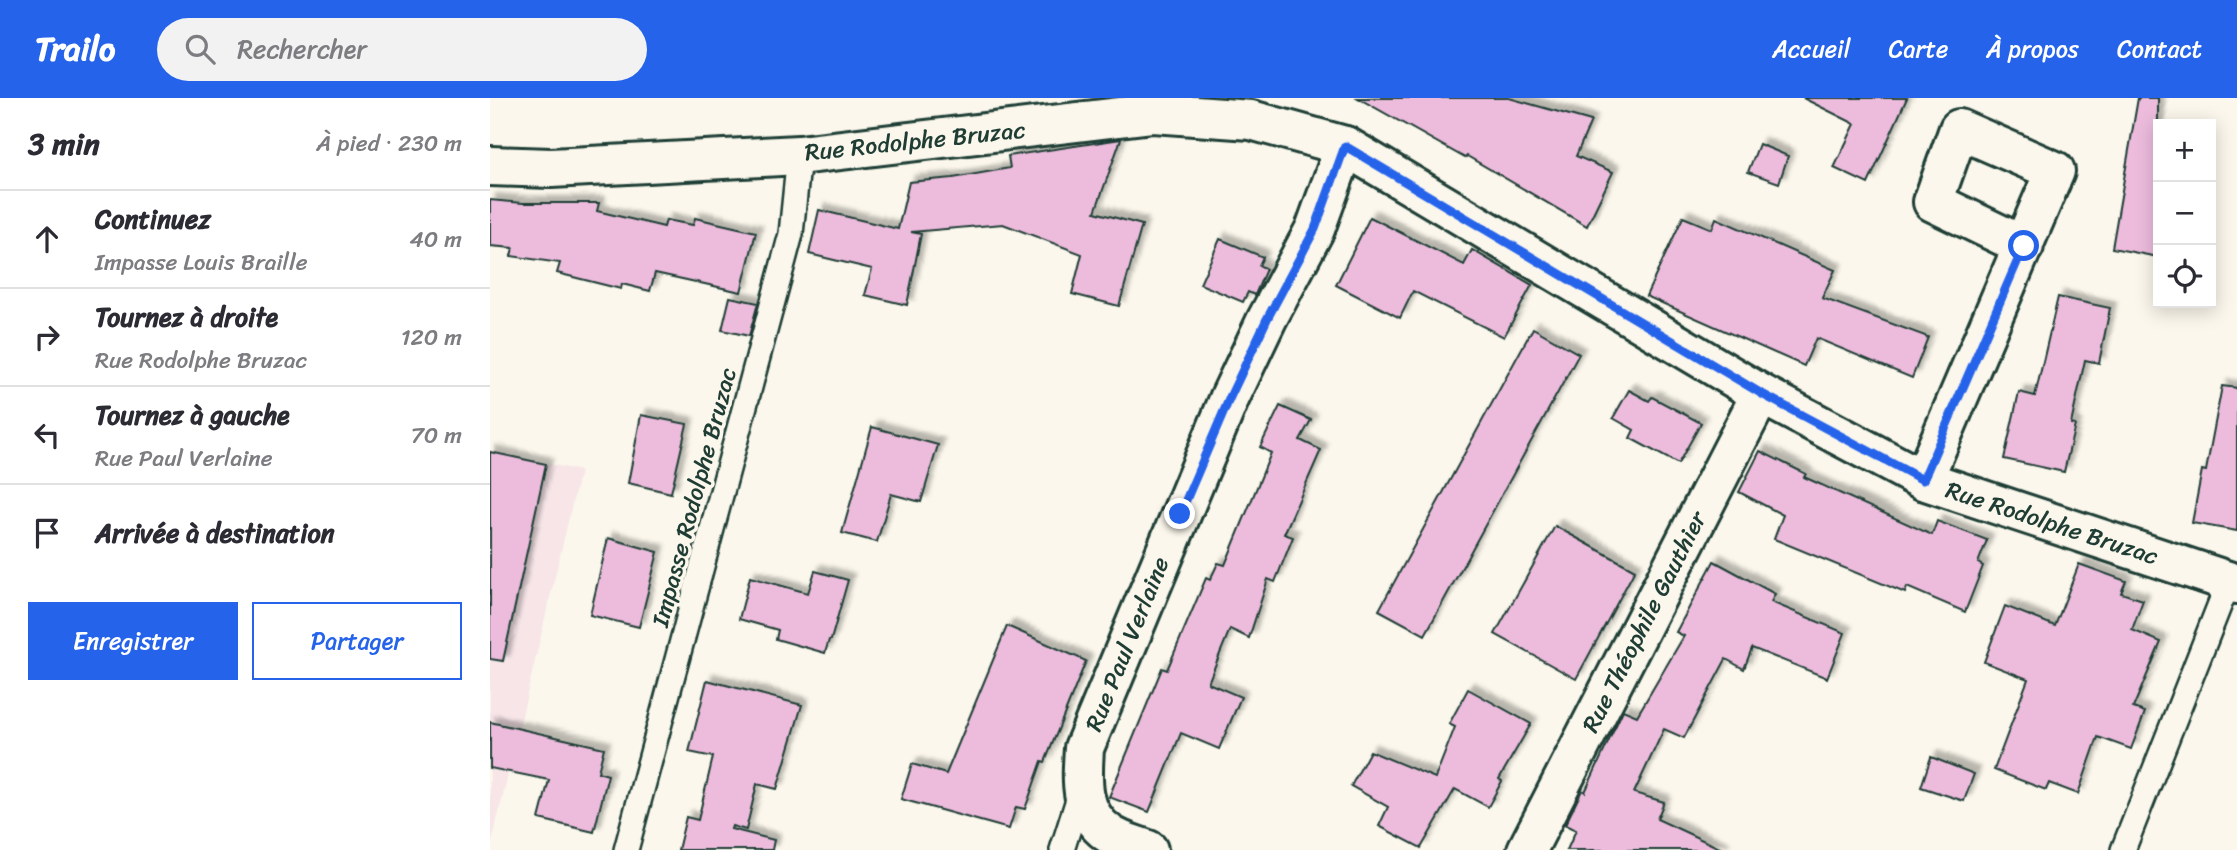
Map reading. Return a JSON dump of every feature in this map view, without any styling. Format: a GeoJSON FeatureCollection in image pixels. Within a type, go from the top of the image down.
{"type":"FeatureCollection","features":[{"type":"Feature","properties":{"kind":"street","name":"Rue Rodolphe Bruzac"},"geometry":{"type":"LineString","coordinates":[[490,166],[551,168],[799,155],[1153,113],[1251,120],[1345,146],[1762,394],[1923,480],[2233,583]]}},
{"type":"Feature","properties":{"kind":"street","name":"Rue Paul Verlaine"},"geometry":{"type":"LineString","coordinates":[[1148,850],[1109,834],[1091,817],[1081,789],[1084,748],[1230,397],[1267,319],[1315,229],[1345,146]]}},
{"type":"Feature","properties":{"kind":"street"},"geometry":{"type":"LineString","coordinates":[[1923,480],[2024,246]]}},
{"type":"Feature","properties":{"kind":"street","name":"Rue Théophile Gauthier"},"geometry":{"type":"LineString","coordinates":[[1527,850],[1762,394]]}},
{"type":"Feature","properties":{"kind":"lane","name":"Impasse Rodolphe Bruzac"},"geometry":{"type":"LineString","coordinates":[[626,850],[791,234],[799,155]]}},
{"type":"Feature","properties":{"kind":"lane"},"geometry":{"type":"LineString","coordinates":[[2123,850],[2233,583]]}},
{"type":"Feature","properties":{"kind":"lane"},"geometry":{"type":"LineString","coordinates":[[1062,850],[1081,789]]}},
{"type":"Feature","properties":{"kind":"shaded area"},"geometry":{"type":"Polygon","coordinates":[[[490,450],[580,471],[490,850],[490,450]]]}},
{"type":"Feature","properties":{"kind":"building"},"geometry":{"type":"Polygon","coordinates":[[[1358,98],[1509,98],[1591,121],[1576,156],[1613,172],[1587,226],[1467,156],[1465,158],[1358,98]]]}},
{"type":"Feature","properties":{"kind":"building"},"geometry":{"type":"Polygon","coordinates":[[[1803,98],[1907,98],[1868,184],[1834,168],[1855,124],[1803,98]]]}},
{"type":"Feature","properties":{"kind":"building"},"geometry":{"type":"Polygon","coordinates":[[[2138,98],[2158,98],[2158,119],[2153,119],[2153,256],[2112,248],[2138,98]]]}},
{"type":"Feature","properties":{"kind":"building"},"geometry":{"type":"Polygon","coordinates":[[[1121,139],[1095,212],[1142,225],[1119,306],[1072,294],[1082,254],[1003,224],[911,232],[921,234],[907,305],[865,295],[872,269],[809,254],[819,210],[898,229],[909,182],[1010,168],[1008,156],[1121,139]]]}},
{"type":"Feature","properties":{"kind":"building"},"geometry":{"type":"Polygon","coordinates":[[[1759,144],[1788,156],[1779,183],[1748,172],[1759,144]]]}},
{"type":"Feature","properties":{"kind":"building"},"geometry":{"type":"Polygon","coordinates":[[[490,200],[599,203],[597,211],[664,227],[666,220],[693,225],[695,218],[756,232],[741,292],[655,273],[650,291],[622,284],[621,289],[557,273],[560,263],[511,256],[513,248],[490,246],[490,200]]]}},
{"type":"Feature","properties":{"kind":"building"},"geometry":{"type":"Polygon","coordinates":[[[1370,217],[1464,265],[1472,250],[1532,285],[1504,337],[1413,291],[1400,318],[1336,285],[1370,217]]]}},
{"type":"Feature","properties":{"kind":"building"},"geometry":{"type":"Polygon","coordinates":[[[1683,217],[1712,229],[1716,218],[1835,270],[1822,298],[1928,337],[1912,378],[1816,338],[1804,366],[1646,296],[1683,217]]]}},
{"type":"Feature","properties":{"kind":"building"},"geometry":{"type":"Polygon","coordinates":[[[1220,239],[1263,257],[1259,265],[1266,269],[1255,295],[1248,292],[1243,302],[1200,284],[1220,239]]]}},
{"type":"Feature","properties":{"kind":"building"},"geometry":{"type":"Polygon","coordinates":[[[730,297],[758,303],[749,336],[722,330],[730,297]]]}},
{"type":"Feature","properties":{"kind":"building"},"geometry":{"type":"Polygon","coordinates":[[[2058,297],[2110,308],[2099,363],[2085,360],[2071,424],[2075,425],[2064,472],[2004,459],[2019,392],[2035,396],[2058,297]]]}},
{"type":"Feature","properties":{"kind":"building"},"geometry":{"type":"Polygon","coordinates":[[[1533,328],[1579,354],[1425,635],[1379,610],[1533,328]]]}},
{"type":"Feature","properties":{"kind":"building"},"geometry":{"type":"Polygon","coordinates":[[[2222,386],[2237,388],[2237,531],[2192,523],[2202,470],[2206,471],[2222,386]]]}},
{"type":"Feature","properties":{"kind":"building"},"geometry":{"type":"Polygon","coordinates":[[[1629,390],[1649,401],[1652,397],[1701,423],[1678,464],[1630,438],[1634,430],[1613,418],[1629,390]]]}},
{"type":"Feature","properties":{"kind":"building"},"geometry":{"type":"Polygon","coordinates":[[[1280,406],[1311,420],[1300,440],[1321,450],[1284,534],[1293,537],[1275,582],[1268,579],[1249,638],[1230,629],[1208,683],[1241,697],[1219,749],[1181,733],[1149,812],[1109,797],[1162,668],[1167,670],[1206,578],[1210,580],[1218,563],[1225,565],[1271,453],[1260,447],[1280,406]]]}},
{"type":"Feature","properties":{"kind":"building"},"geometry":{"type":"Polygon","coordinates":[[[641,415],[687,424],[671,493],[628,483],[641,415]]]}},
{"type":"Feature","properties":{"kind":"building"},"geometry":{"type":"Polygon","coordinates":[[[872,427],[938,445],[921,502],[891,494],[877,542],[842,533],[872,427]]]}},
{"type":"Feature","properties":{"kind":"building"},"geometry":{"type":"Polygon","coordinates":[[[1760,451],[1806,474],[1804,477],[1932,535],[1937,521],[1987,540],[1978,563],[1983,566],[1965,612],[1907,587],[1905,593],[1774,539],[1783,515],[1739,492],[1760,451]]]}},
{"type":"Feature","properties":{"kind":"building"},"geometry":{"type":"Polygon","coordinates":[[[490,452],[546,464],[503,661],[490,659],[490,452]]]}},
{"type":"Feature","properties":{"kind":"building"},"geometry":{"type":"Polygon","coordinates":[[[1555,526],[1635,570],[1576,679],[1495,634],[1555,526]]]}},
{"type":"Feature","properties":{"kind":"building"},"geometry":{"type":"Polygon","coordinates":[[[608,538],[658,552],[639,627],[590,615],[608,538]]]}},
{"type":"Feature","properties":{"kind":"building"},"geometry":{"type":"Polygon","coordinates":[[[1714,561],[1775,594],[1771,602],[1845,633],[1827,678],[1752,648],[1744,669],[1726,659],[1684,738],[1664,729],[1634,793],[1664,802],[1657,819],[1724,850],[1567,850],[1576,830],[1565,825],[1582,790],[1585,792],[1623,710],[1637,716],[1684,636],[1676,632],[1714,561]]]}},
{"type":"Feature","properties":{"kind":"building"},"geometry":{"type":"Polygon","coordinates":[[[2079,564],[2126,581],[2121,593],[2143,600],[2132,630],[2161,642],[2133,708],[2145,712],[2131,749],[2098,737],[2078,794],[2049,783],[2046,790],[1994,770],[2028,679],[1984,662],[2005,606],[2055,626],[2079,564]]]}},
{"type":"Feature","properties":{"kind":"building"},"geometry":{"type":"Polygon","coordinates":[[[815,571],[848,580],[825,653],[776,639],[778,630],[739,619],[750,577],[808,593],[815,571]]]}},
{"type":"Feature","properties":{"kind":"building"},"geometry":{"type":"Polygon","coordinates":[[[1007,626],[1086,661],[1045,762],[1042,761],[1025,809],[1016,807],[1009,829],[901,799],[912,764],[946,774],[1007,626]]]}},
{"type":"Feature","properties":{"kind":"building"},"geometry":{"type":"Polygon","coordinates":[[[707,680],[802,705],[777,789],[757,784],[746,830],[732,826],[731,829],[774,840],[772,850],[678,850],[686,817],[698,820],[713,757],[689,752],[707,680]]]}},
{"type":"Feature","properties":{"kind":"building"},"geometry":{"type":"Polygon","coordinates":[[[1468,689],[1531,724],[1499,779],[1502,781],[1488,807],[1455,789],[1421,848],[1379,826],[1388,807],[1351,786],[1370,751],[1435,778],[1455,727],[1449,724],[1468,689]]]}},
{"type":"Feature","properties":{"kind":"building"},"geometry":{"type":"Polygon","coordinates":[[[490,722],[604,748],[598,772],[608,775],[594,832],[539,819],[549,780],[490,768],[490,722]]]}},
{"type":"Feature","properties":{"kind":"building"},"geometry":{"type":"Polygon","coordinates":[[[1931,757],[1974,774],[1964,801],[1921,787],[1931,757]]]}},
{"type":"Feature","properties":{"kind":"route"},"geometry":{"type":"LineString","coordinates":[[1180,514],[1230,397],[1267,319],[1315,229],[1345,146],[1762,394],[1923,480],[2024,246]]}}]}
